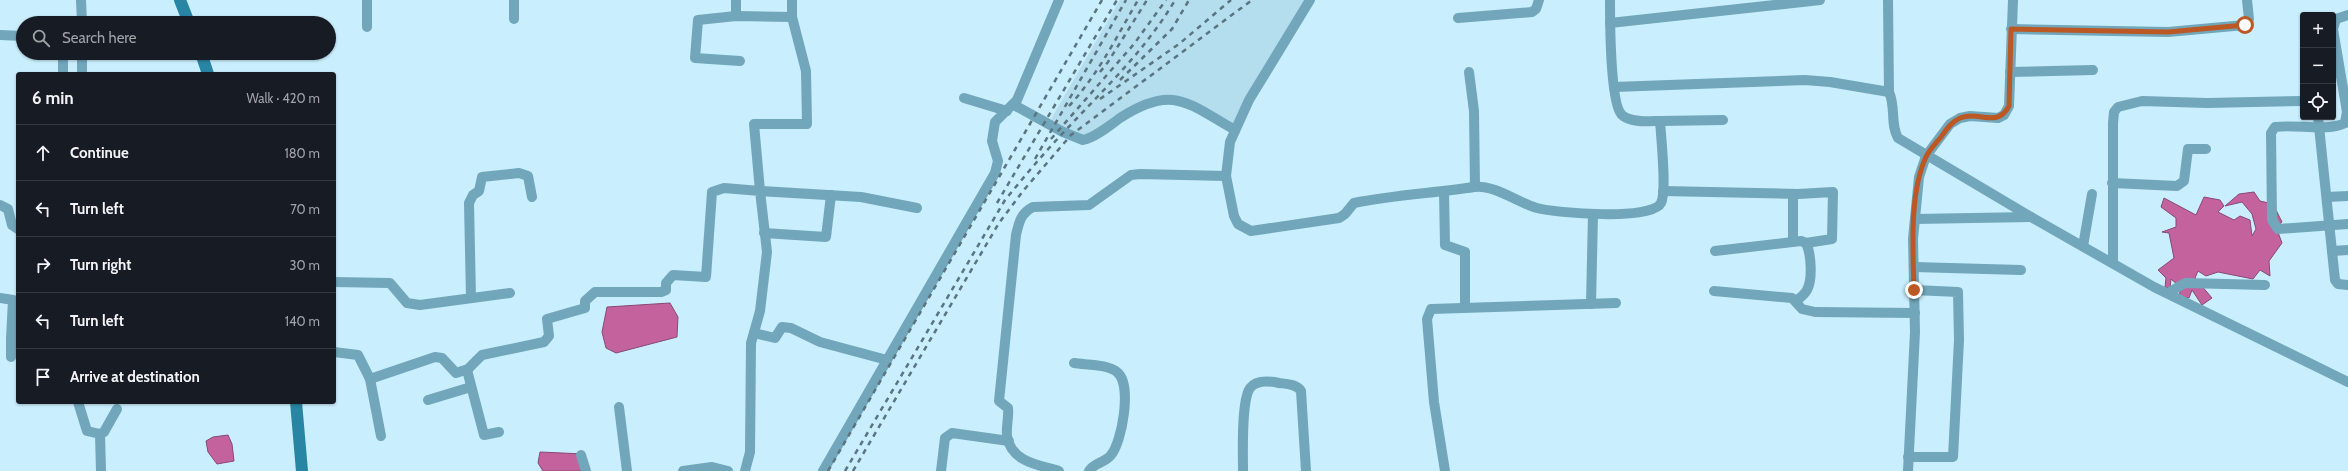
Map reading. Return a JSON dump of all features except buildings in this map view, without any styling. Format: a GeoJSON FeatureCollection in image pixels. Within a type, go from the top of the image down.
{"type":"FeatureCollection","features":[{"type":"Feature","properties":{"kind":"main road"},"geometry":{"type":"LineString","coordinates":[[180,0],[186,16]]}},
{"type":"Feature","properties":{"kind":"main road"},"geometry":{"type":"LineString","coordinates":[[203,60],[207,72]]}},
{"type":"Feature","properties":{"kind":"main road"},"geometry":{"type":"LineString","coordinates":[[296,404],[302,471]]}},
{"type":"Feature","properties":{"kind":"street"},"geometry":{"type":"LineString","coordinates":[[81,0],[82,16]]}},
{"type":"Feature","properties":{"kind":"street"},"geometry":{"type":"LineString","coordinates":[[367,0],[367,27]]}},
{"type":"Feature","properties":{"kind":"street"},"geometry":{"type":"LineString","coordinates":[[514,0],[514,19]]}},
{"type":"Feature","properties":{"kind":"street"},"geometry":{"type":"LineString","coordinates":[[736,0],[736,16]]}},
{"type":"Feature","properties":{"kind":"street"},"geometry":{"type":"LineString","coordinates":[[745,471],[750,452],[751,343],[763,290],[766,252],[754,124],[807,124],[806,71],[792,17],[792,0]]}},
{"type":"Feature","properties":{"kind":"street"},"geometry":{"type":"LineString","coordinates":[[823,471],[996,173],[998,161],[992,141],[992,133],[995,122],[1010,108],[1059,0]]}},
{"type":"Feature","properties":{"kind":"street"},"geometry":{"type":"LineString","coordinates":[[1310,0],[1253,92],[1235,130],[1227,160],[1226,176],[1234,216],[1238,224],[1251,230],[1339,218],[1345,214],[1354,203],[1360,201],[1444,192],[1475,187],[1515,197],[1535,208],[1554,212],[1593,214],[1653,210],[1662,202],[1663,191],[1660,121]]}},
{"type":"Feature","properties":{"kind":"street"},"geometry":{"type":"LineString","coordinates":[[1458,18],[1532,12],[1536,9],[1539,0]]}},
{"type":"Feature","properties":{"kind":"street"},"geometry":{"type":"LineString","coordinates":[[1610,0],[1614,87],[1617,108],[1621,115],[1627,119],[1660,121],[1722,120]]}},
{"type":"Feature","properties":{"kind":"street"},"geometry":{"type":"LineString","coordinates":[[1610,22],[1820,0]]}},
{"type":"Feature","properties":{"kind":"street"},"geometry":{"type":"LineString","coordinates":[[1888,0],[1888,92],[1892,102],[1894,126],[1898,138],[2031,218],[2168,293],[2348,382]]}},
{"type":"Feature","properties":{"kind":"street"},"geometry":{"type":"LineString","coordinates":[[1908,471],[1915,312],[1913,239],[1919,177],[1926,156],[1950,124],[1960,118],[1970,116],[1998,118],[2004,115],[2009,106],[2013,0]]}},
{"type":"Feature","properties":{"kind":"street"},"geometry":{"type":"LineString","coordinates":[[2011,29],[2168,32],[2245,25],[2249,19],[2247,0]]}},
{"type":"Feature","properties":{"kind":"street"},"geometry":{"type":"LineString","coordinates":[[2348,15],[2336,19],[2333,29],[2347,119],[2340,126],[2318,122],[2280,126],[2272,130],[2272,220],[2278,229],[2348,224]]}},
{"type":"Feature","properties":{"kind":"street"},"geometry":{"type":"LineString","coordinates":[[740,61],[695,58],[698,20],[736,16],[792,17]]}},
{"type":"Feature","properties":{"kind":"street"},"geometry":{"type":"LineString","coordinates":[[0,35],[16,36]]}},
{"type":"Feature","properties":{"kind":"street"},"geometry":{"type":"LineString","coordinates":[[63,60],[63,72]]}},
{"type":"Feature","properties":{"kind":"street"},"geometry":{"type":"LineString","coordinates":[[82,60],[82,72]]}},
{"type":"Feature","properties":{"kind":"street"},"geometry":{"type":"LineString","coordinates":[[2010,72],[2093,70]]}},
{"type":"Feature","properties":{"kind":"street"},"geometry":{"type":"LineString","coordinates":[[1469,72],[1474,111],[1475,187]]}},
{"type":"Feature","properties":{"kind":"street"},"geometry":{"type":"LineString","coordinates":[[1614,87],[1805,80],[1830,82],[1888,92]]}},
{"type":"Feature","properties":{"kind":"street"},"geometry":{"type":"LineString","coordinates":[[964,98],[1010,108],[1083,140],[1096,134],[1136,108],[1165,99],[1183,100],[1235,130]]}},
{"type":"Feature","properties":{"kind":"street"},"geometry":{"type":"LineString","coordinates":[[2113,263],[2112,183],[2114,112],[2123,104],[2142,101],[2207,103],[2300,102]]}},
{"type":"Feature","properties":{"kind":"street"},"geometry":{"type":"LineString","coordinates":[[2318,122],[2335,280],[2338,284],[2348,285]]}},
{"type":"Feature","properties":{"kind":"street"},"geometry":{"type":"LineString","coordinates":[[2112,183],[2177,186],[2184,181],[2188,149],[2206,149]]}},
{"type":"Feature","properties":{"kind":"street"},"geometry":{"type":"LineString","coordinates":[[471,298],[469,203],[473,195],[479,191],[482,177],[519,172],[528,176],[532,197]]}},
{"type":"Feature","properties":{"kind":"street"},"geometry":{"type":"LineString","coordinates":[[1059,471],[1022,459],[1011,448],[1009,441],[1008,408],[1001,404],[999,398],[1005,358],[1016,235],[1019,220],[1026,211],[1033,207],[1089,205],[1131,176],[1140,174],[1226,176]]}},
{"type":"Feature","properties":{"kind":"street"},"geometry":{"type":"LineString","coordinates":[[370,379],[434,357],[442,358],[456,373],[467,370],[482,355],[544,342],[549,336],[546,318],[585,308],[585,301],[595,292],[661,292],[666,290],[666,283],[673,275],[706,277],[712,192],[724,188],[861,197],[917,208]]}},
{"type":"Feature","properties":{"kind":"street"},"geometry":{"type":"LineString","coordinates":[[1663,191],[1793,194],[1833,192],[1832,239],[1806,243],[1793,242],[1715,251]]}},
{"type":"Feature","properties":{"kind":"street"},"geometry":{"type":"LineString","coordinates":[[1444,192],[1445,245],[1465,252],[1465,307]]}},
{"type":"Feature","properties":{"kind":"street"},"geometry":{"type":"LineString","coordinates":[[1793,194],[1793,242]]}},
{"type":"Feature","properties":{"kind":"street"},"geometry":{"type":"LineString","coordinates":[[2083,246],[2092,194]]}},
{"type":"Feature","properties":{"kind":"street"},"geometry":{"type":"LineString","coordinates":[[764,233],[826,237],[831,195]]}},
{"type":"Feature","properties":{"kind":"street"},"geometry":{"type":"LineString","coordinates":[[2327,197],[2348,196]]}},
{"type":"Feature","properties":{"kind":"street"},"geometry":{"type":"LineString","coordinates":[[0,205],[8,209],[12,225],[16,228]]}},
{"type":"Feature","properties":{"kind":"street"},"geometry":{"type":"LineString","coordinates":[[1591,304],[1593,214]]}},
{"type":"Feature","properties":{"kind":"street"},"geometry":{"type":"LineString","coordinates":[[1915,219],[2031,218]]}},
{"type":"Feature","properties":{"kind":"street"},"geometry":{"type":"LineString","coordinates":[[1796,301],[1807,291],[1810,282],[1809,248],[1806,243]]}},
{"type":"Feature","properties":{"kind":"street"},"geometry":{"type":"LineString","coordinates":[[2332,251],[2348,250]]}},
{"type":"Feature","properties":{"kind":"street"},"geometry":{"type":"LineString","coordinates":[[1914,267],[2021,270]]}},
{"type":"Feature","properties":{"kind":"street"},"geometry":{"type":"LineString","coordinates":[[336,282],[390,283],[407,303],[420,305],[510,293]]}},
{"type":"Feature","properties":{"kind":"street"},"geometry":{"type":"LineString","coordinates":[[2168,293],[2185,283],[2265,285]]}},
{"type":"Feature","properties":{"kind":"street"},"geometry":{"type":"LineString","coordinates":[[1908,458],[1953,457],[1959,340],[1958,292],[1914,290]]}},
{"type":"Feature","properties":{"kind":"street"},"geometry":{"type":"LineString","coordinates":[[1714,291],[1792,298],[1802,309],[1815,312],[1915,312]]}},
{"type":"Feature","properties":{"kind":"street"},"geometry":{"type":"LineString","coordinates":[[0,298],[13,300],[15,338],[11,357]]}},
{"type":"Feature","properties":{"kind":"street"},"geometry":{"type":"LineString","coordinates":[[1445,471],[1434,402],[1427,319],[1431,309],[1616,303]]}},
{"type":"Feature","properties":{"kind":"street"},"geometry":{"type":"LineString","coordinates":[[754,333],[775,338],[782,327],[791,328],[820,342],[887,360]]}},
{"type":"Feature","properties":{"kind":"street"},"geometry":{"type":"LineString","coordinates":[[336,352],[358,355],[370,379],[381,436]]}},
{"type":"Feature","properties":{"kind":"street"},"geometry":{"type":"LineString","coordinates":[[1074,363],[1114,370],[1123,379],[1125,391],[1123,419],[1112,454],[1106,460],[1095,464],[1089,471]]}},
{"type":"Feature","properties":{"kind":"street"},"geometry":{"type":"LineString","coordinates":[[467,370],[484,435],[499,432]]}},
{"type":"Feature","properties":{"kind":"street"},"geometry":{"type":"LineString","coordinates":[[1244,471],[1245,410],[1248,394],[1251,387],[1258,382],[1268,381],[1296,386],[1301,391],[1306,471]]}},
{"type":"Feature","properties":{"kind":"street"},"geometry":{"type":"LineString","coordinates":[[428,400],[471,387]]}},
{"type":"Feature","properties":{"kind":"street"},"geometry":{"type":"LineString","coordinates":[[79,404],[87,431],[100,434],[104,432],[116,409]]}},
{"type":"Feature","properties":{"kind":"street"},"geometry":{"type":"LineString","coordinates":[[619,407],[627,471]]}},
{"type":"Feature","properties":{"kind":"street"},"geometry":{"type":"LineString","coordinates":[[942,471],[945,438],[952,433],[1009,441]]}},
{"type":"Feature","properties":{"kind":"street"},"geometry":{"type":"LineString","coordinates":[[100,434],[101,471]]}},
{"type":"Feature","properties":{"kind":"street"},"geometry":{"type":"LineString","coordinates":[[581,455],[586,471]]}},
{"type":"Feature","properties":{"kind":"street"},"geometry":{"type":"LineString","coordinates":[[683,471],[712,466],[728,471]]}},
{"type":"Feature","properties":{"kind":"shaded area"},"geometry":{"type":"Polygon","coordinates":[[[1120,0],[1307,0],[1233,125],[1168,96],[1088,136],[1078,137],[1051,119],[1120,0]]]}},
{"type":"Feature","properties":{"kind":"shaded area"},"geometry":{"type":"Polygon","coordinates":[[[2254,192],[2260,201],[2273,204],[2282,222],[2276,227],[2282,243],[2269,261],[2270,276],[2260,270],[2253,279],[2218,272],[2206,276],[2198,271],[2195,278],[2212,298],[2202,305],[2192,290],[2189,298],[2179,296],[2183,280],[2178,285],[2171,279],[2170,288],[2165,287],[2166,278],[2158,270],[2174,258],[2169,233],[2162,232],[2176,227],[2176,218],[2161,207],[2164,198],[2196,215],[2204,197],[2220,200],[2224,206],[2218,212],[2234,220],[2240,216],[2250,220],[2252,236],[2256,229],[2252,214],[2242,202],[2225,206],[2239,194],[2254,192]]]}},
{"type":"Feature","properties":{"kind":"shaded area"},"geometry":{"type":"Polygon","coordinates":[[[670,303],[678,317],[677,337],[616,353],[606,348],[602,332],[607,307],[670,303]]]}},
{"type":"Feature","properties":{"kind":"shaded area"},"geometry":{"type":"Polygon","coordinates":[[[228,435],[232,444],[234,461],[217,464],[208,452],[206,441],[213,437],[228,435]]]}},
{"type":"Feature","properties":{"kind":"shaded area"},"geometry":{"type":"Polygon","coordinates":[[[540,452],[584,454],[586,471],[543,471],[538,463],[540,452]]]}},
{"type":"Feature","properties":{"kind":"railway"},"geometry":{"type":"LineString","coordinates":[[828,471],[1102,0]]}},
{"type":"Feature","properties":{"kind":"railway"},"geometry":{"type":"LineString","coordinates":[[997,203],[1117,0]]}},
{"type":"Feature","properties":{"kind":"railway"},"geometry":{"type":"LineString","coordinates":[[1035,159],[1126,0]]}},
{"type":"Feature","properties":{"kind":"railway"},"geometry":{"type":"LineString","coordinates":[[1069,106],[1098,68],[1138,0]]}},
{"type":"Feature","properties":{"kind":"railway"},"geometry":{"type":"LineString","coordinates":[[1100,72],[1108,62],[1147,0]]}},
{"type":"Feature","properties":{"kind":"railway"},"geometry":{"type":"LineString","coordinates":[[1051,139],[1134,44],[1166,0]]}},
{"type":"Feature","properties":{"kind":"railway"},"geometry":{"type":"LineString","coordinates":[[845,471],[1005,200],[1048,149],[1137,53],[1151,36],[1175,0]]}},
{"type":"Feature","properties":{"kind":"railway"},"geometry":{"type":"LineString","coordinates":[[1120,80],[1172,29],[1189,0]]}},
{"type":"Feature","properties":{"kind":"railway"},"geometry":{"type":"LineString","coordinates":[[1100,99],[1179,44],[1231,0]]}},
{"type":"Feature","properties":{"kind":"railway"},"geometry":{"type":"LineString","coordinates":[[853,471],[999,223],[1023,191],[1071,135],[1252,0]]}},
{"type":"Feature","properties":{"kind":"route"},"geometry":{"type":"LineString","coordinates":[[1914,290],[1913,239],[1919,177],[1926,156],[1950,124],[1960,118],[1970,116],[1998,118],[2004,115],[2009,106],[2011,29],[2168,32],[2245,25]]}}]}
